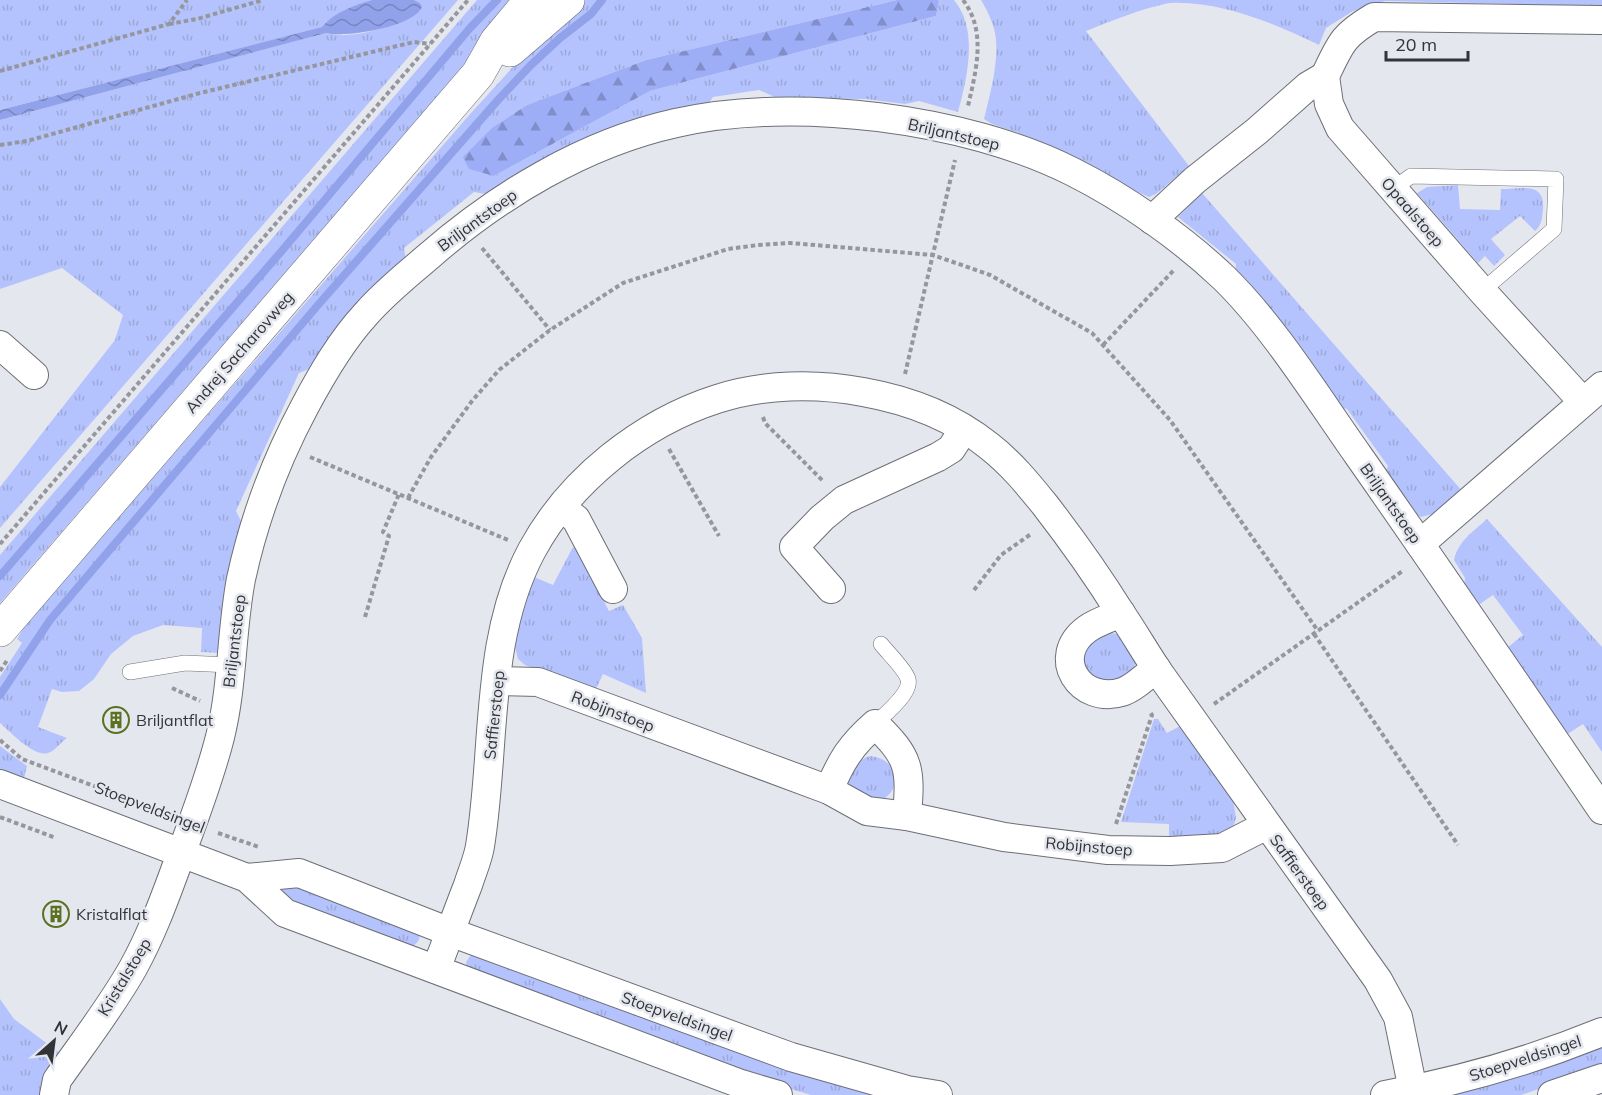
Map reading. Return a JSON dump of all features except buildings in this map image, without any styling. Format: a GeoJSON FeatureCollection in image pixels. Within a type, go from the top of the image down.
{"type":"FeatureCollection","features":[{"type":"Feature","properties":{"kind":"street","name":"Andrej Sacharovweg"},"geometry":{"type":"LineString","coordinates":[[0,630],[478,74],[496,42],[531,0]]}},
{"type":"Feature","properties":{"kind":"street","name":"Andrej Sacharovweg"},"geometry":{"type":"LineString","coordinates":[[478,74],[568,0]]}},
{"type":"Feature","properties":{"kind":"street"},"geometry":{"type":"LineString","coordinates":[[1152,220],[1195,180],[1257,131],[1308,86],[1325,76],[1340,44],[1353,30],[1374,17],[1602,20]]}},
{"type":"Feature","properties":{"kind":"street","name":"Opaalstoep"},"geometry":{"type":"LineString","coordinates":[[1325,76],[1329,104],[1340,128],[1482,291],[1592,394],[1478,495],[1423,549]]}},
{"type":"Feature","properties":{"kind":"street","name":"Briljantstoep"},"geometry":{"type":"LineString","coordinates":[[182,852],[212,766],[225,713],[241,581],[261,507],[285,446],[329,362],[367,312],[465,226],[506,197],[554,169],[612,142],[672,123],[713,116],[789,111],[855,115],[930,126],[1017,149],[1071,171],[1152,220],[1223,277],[1260,317],[1602,810]]}},
{"type":"Feature","properties":{"kind":"street"},"geometry":{"type":"LineString","coordinates":[[0,345],[34,375]]}},
{"type":"Feature","properties":{"kind":"street","name":"Saffierstoep"},"geometry":{"type":"LineString","coordinates":[[450,932],[480,850],[496,681],[503,636],[511,605],[531,551],[562,508],[598,468],[621,448],[655,426],[699,405],[727,396],[786,387],[851,390],[899,398],[934,413],[988,445],[1021,475],[1083,556],[1156,668],[1378,980],[1398,1017],[1413,1092]]}},
{"type":"Feature","properties":{"kind":"street"},"geometry":{"type":"LineString","coordinates":[[831,589],[794,547],[822,518],[844,500],[951,450],[964,429]]}},
{"type":"Feature","properties":{"kind":"street"},"geometry":{"type":"LineString","coordinates":[[562,508],[576,519],[612,589]]}},
{"type":"Feature","properties":{"kind":"street"},"geometry":{"type":"LineString","coordinates":[[1121,613],[1087,628],[1074,646],[1069,661],[1072,675],[1086,688],[1106,695],[1123,692],[1156,668]]}},
{"type":"Feature","properties":{"kind":"street","name":"Robijnstoep"},"geometry":{"type":"LineString","coordinates":[[496,681],[538,682],[829,790],[867,811],[907,816],[1004,837],[1108,850],[1170,851],[1222,848],[1267,825]]}},
{"type":"Feature","properties":{"kind":"street"},"geometry":{"type":"LineString","coordinates":[[829,790],[847,752],[875,724],[895,743],[906,761],[910,776],[907,816]]}},
{"type":"Feature","properties":{"kind":"street","name":"Stoepveldsingel"},"geometry":{"type":"LineString","coordinates":[[0,784],[247,878],[285,913],[741,1084],[778,1095]]}},
{"type":"Feature","properties":{"kind":"street","name":"Kristalstoep"},"geometry":{"type":"LineString","coordinates":[[54,1095],[57,1080],[137,961],[182,852]]}},
{"type":"Feature","properties":{"kind":"street","name":"Stoepveldsingel"},"geometry":{"type":"LineString","coordinates":[[247,878],[299,873],[450,932],[791,1058],[907,1093],[938,1095]]}},
{"type":"Feature","properties":{"kind":"street"},"geometry":{"type":"LineString","coordinates":[[436,969],[450,932]]}},
{"type":"Feature","properties":{"kind":"street","name":"Stoepveldsingel"},"geometry":{"type":"LineString","coordinates":[[1385,1095],[1413,1092],[1475,1076],[1549,1054],[1602,1032]]}},
{"type":"Feature","properties":{"kind":"street"},"geometry":{"type":"LineString","coordinates":[[1552,1095],[1602,1078]]}},
{"type":"Feature","properties":{"kind":"lane"},"geometry":{"type":"LineString","coordinates":[[1393,189],[1411,176],[1556,179],[1554,229],[1482,291]]}},
{"type":"Feature","properties":{"kind":"lane"},"geometry":{"type":"LineString","coordinates":[[875,724],[908,687],[908,678],[881,644]]}},
{"type":"Feature","properties":{"kind":"lane"},"geometry":{"type":"LineString","coordinates":[[130,672],[184,663],[231,665]]}},
{"type":"Feature","properties":{"kind":"path"},"geometry":{"type":"LineString","coordinates":[[169,24],[187,0]]}},
{"type":"Feature","properties":{"kind":"path"},"geometry":{"type":"LineString","coordinates":[[0,71],[263,0]]}},
{"type":"Feature","properties":{"kind":"path"},"geometry":{"type":"LineString","coordinates":[[0,544],[468,0]]}},
{"type":"Feature","properties":{"kind":"path"},"geometry":{"type":"LineString","coordinates":[[899,398],[978,56],[974,21],[963,0]]}},
{"type":"Feature","properties":{"kind":"path"},"geometry":{"type":"LineString","coordinates":[[0,145],[27,141],[200,93],[414,42],[430,44]]}},
{"type":"Feature","properties":{"kind":"path"},"geometry":{"type":"LineString","coordinates":[[465,226],[550,330]]}},
{"type":"Feature","properties":{"kind":"path"},"geometry":{"type":"LineString","coordinates":[[1103,345],[1192,251]]}},
{"type":"Feature","properties":{"kind":"path"},"geometry":{"type":"LineString","coordinates":[[753,391],[765,423],[844,500]]}},
{"type":"Feature","properties":{"kind":"path"},"geometry":{"type":"LineString","coordinates":[[655,426],[719,536]]}},
{"type":"Feature","properties":{"kind":"path"},"geometry":{"type":"LineString","coordinates":[[285,446],[531,551]]}},
{"type":"Feature","properties":{"kind":"path"},"geometry":{"type":"LineString","coordinates":[[365,617],[389,536],[383,532],[399,494]]}},
{"type":"Feature","properties":{"kind":"path"},"geometry":{"type":"LineString","coordinates":[[974,590],[1001,555],[1054,517]]}},
{"type":"Feature","properties":{"kind":"path"},"geometry":{"type":"LineString","coordinates":[[1193,720],[1314,634],[1423,549]]}},
{"type":"Feature","properties":{"kind":"path"},"geometry":{"type":"LineString","coordinates":[[1314,634],[1458,845]]}},
{"type":"Feature","properties":{"kind":"path"},"geometry":{"type":"LineString","coordinates":[[153,668],[166,685],[225,713]]}},
{"type":"Feature","properties":{"kind":"path"},"geometry":{"type":"LineString","coordinates":[[1108,850],[1152,715],[1133,686]]}},
{"type":"Feature","properties":{"kind":"path","name":"Stoepveldsingel"},"geometry":{"type":"LineString","coordinates":[[0,740],[22,759],[284,857],[299,873]]}},
{"type":"Feature","properties":{"kind":"green space"},"geometry":{"type":"Polygon","coordinates":[[[0,0],[372,0],[326,22],[323,27],[0,110],[0,0]]]}},
{"type":"Feature","properties":{"kind":"green space"},"geometry":{"type":"Polygon","coordinates":[[[414,0],[458,0],[0,528],[0,487],[115,340],[123,315],[62,268],[0,289],[0,120],[326,33],[348,35],[383,28],[415,15],[420,3],[414,0]]]}},
{"type":"Feature","properties":{"kind":"green space"},"geometry":{"type":"Polygon","coordinates":[[[477,0],[521,0],[0,603],[0,555],[477,0]]]}},
{"type":"Feature","properties":{"kind":"green space"},"geometry":{"type":"Polygon","coordinates":[[[584,0],[897,0],[646,60],[527,105],[493,127],[494,176],[650,91],[936,16],[938,0],[954,0],[962,12],[969,40],[965,84],[958,112],[919,101],[905,104],[866,99],[777,98],[759,90],[713,97],[703,112],[491,195],[474,192],[404,248],[406,261],[317,366],[299,373],[236,511],[242,523],[222,653],[201,652],[202,628],[163,625],[133,636],[111,654],[94,679],[79,691],[62,692],[52,689],[38,727],[67,738],[48,753],[36,752],[22,743],[0,723],[0,677],[22,643],[17,639],[22,628],[471,113],[522,57],[584,0]]]}},
{"type":"Feature","properties":{"kind":"green space"},"geometry":{"type":"Polygon","coordinates":[[[897,0],[938,0],[936,16],[650,91],[494,176],[469,169],[463,157],[493,127],[527,105],[646,60],[897,0]]]}},
{"type":"Feature","properties":{"kind":"green space"},"geometry":{"type":"Polygon","coordinates":[[[981,0],[1602,0],[1602,6],[1385,1],[1353,11],[1326,28],[1319,45],[1247,15],[1227,9],[1188,3],[1159,5],[1086,31],[1189,166],[1156,194],[1149,197],[1018,139],[1019,133],[984,119],[993,80],[996,50],[993,24],[981,0]]]}},
{"type":"Feature","properties":{"kind":"green space"},"geometry":{"type":"Polygon","coordinates":[[[1458,185],[1460,209],[1500,210],[1501,189],[1531,188],[1536,190],[1543,200],[1540,224],[1535,231],[1520,216],[1491,239],[1505,255],[1494,266],[1485,256],[1478,263],[1417,193],[1427,187],[1458,185]]]}},
{"type":"Feature","properties":{"kind":"green space"},"geometry":{"type":"Polygon","coordinates":[[[1202,193],[1463,492],[1437,513],[1421,517],[1405,508],[1383,476],[1388,466],[1347,409],[1335,407],[1235,274],[1236,264],[1178,217],[1202,193]]]}},
{"type":"Feature","properties":{"kind":"green space"},"geometry":{"type":"Polygon","coordinates":[[[1487,519],[1602,647],[1602,752],[1583,724],[1566,735],[1507,648],[1523,635],[1493,595],[1477,606],[1464,587],[1465,578],[1454,560],[1456,553],[1467,537],[1487,519]]]}},
{"type":"Feature","properties":{"kind":"green space"},"geometry":{"type":"Polygon","coordinates":[[[573,547],[576,548],[609,611],[623,605],[642,638],[646,693],[603,674],[595,691],[525,665],[518,659],[514,643],[534,577],[553,585],[573,547]]]}},
{"type":"Feature","properties":{"kind":"green space"},"geometry":{"type":"Polygon","coordinates":[[[1110,633],[1119,634],[1136,655],[1134,673],[1120,686],[1087,677],[1085,648],[1093,641],[1110,633]]]}},
{"type":"Feature","properties":{"kind":"green space"},"geometry":{"type":"Polygon","coordinates":[[[1154,719],[1158,719],[1167,733],[1182,725],[1233,799],[1236,818],[1233,828],[1227,835],[1169,838],[1169,824],[1121,822],[1154,719]]]}},
{"type":"Feature","properties":{"kind":"green space"},"geometry":{"type":"Polygon","coordinates":[[[0,746],[27,766],[24,778],[0,771],[0,746]]]}},
{"type":"Feature","properties":{"kind":"green space"},"geometry":{"type":"Polygon","coordinates":[[[870,756],[880,758],[887,763],[895,776],[892,790],[887,797],[878,802],[849,785],[854,767],[861,760],[870,756]]]}},
{"type":"Feature","properties":{"kind":"green space"},"geometry":{"type":"Polygon","coordinates":[[[287,883],[419,933],[419,939],[412,947],[283,901],[280,895],[287,883]]]}},
{"type":"Feature","properties":{"kind":"green space"},"geometry":{"type":"Polygon","coordinates":[[[472,953],[880,1095],[811,1095],[743,1075],[467,968],[466,962],[472,953]]]}},
{"type":"Feature","properties":{"kind":"green space"},"geometry":{"type":"Polygon","coordinates":[[[0,999],[14,1019],[60,1053],[42,1079],[40,1095],[0,1095],[0,999]]]}},
{"type":"Feature","properties":{"kind":"green space"},"geometry":{"type":"Polygon","coordinates":[[[1602,1041],[1602,1068],[1521,1095],[1439,1095],[1602,1041]]]}},
{"type":"Feature","properties":{"kind":"water"},"geometry":{"type":"Polygon","coordinates":[[[372,0],[414,0],[422,7],[416,14],[393,25],[348,34],[326,33],[0,120],[0,110],[322,27],[338,14],[372,0]]]}},
{"type":"Feature","properties":{"kind":"waterway"},"geometry":{"type":"LineString","coordinates":[[0,576],[280,253],[470,28],[497,0]]}},
{"type":"Feature","properties":{"kind":"waterway"},"geometry":{"type":"LineString","coordinates":[[0,695],[50,620],[318,305],[498,100],[560,38],[591,14],[602,0]]}},
{"type":"Feature","properties":{"kind":"place","name":"Briljantflat"},"geometry":{"type":"Point","coordinates":[116,720]}},
{"type":"Feature","properties":{"kind":"place","name":"Kristalflat"},"geometry":{"type":"Point","coordinates":[56,914]}}]}
